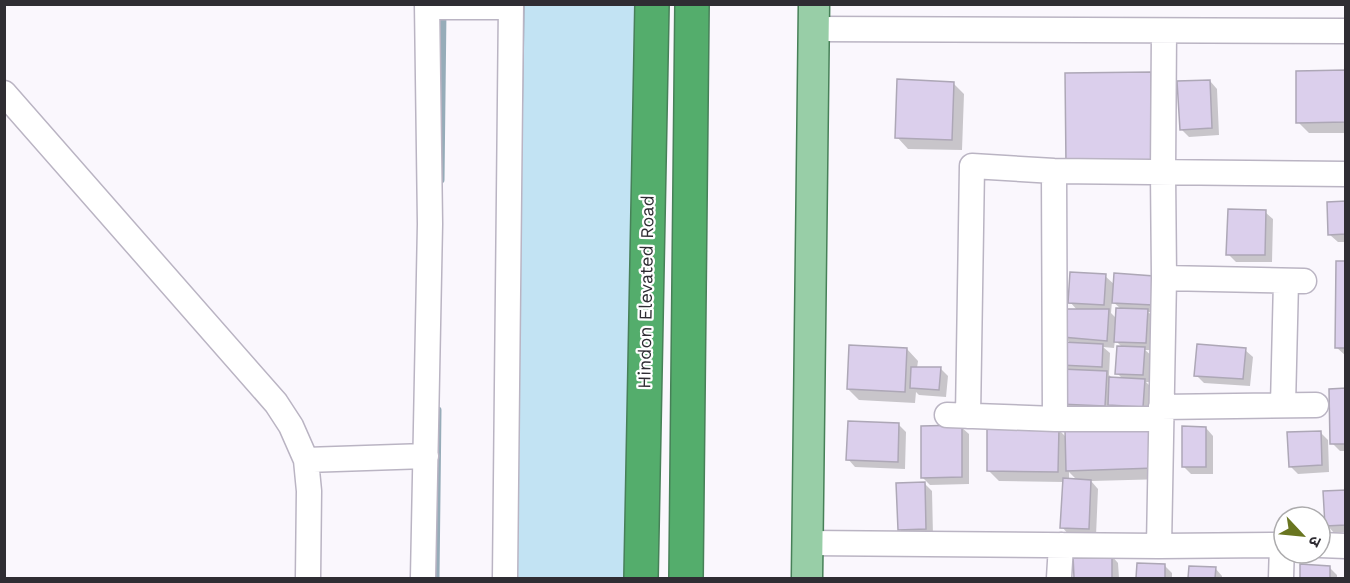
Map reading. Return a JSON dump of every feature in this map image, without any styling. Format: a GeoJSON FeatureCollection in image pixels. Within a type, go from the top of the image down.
{"type":"FeatureCollection","features":[{"type":"Feature","properties":{"kind":"highway","name":"Hindon Elevated Road"},"geometry":{"type":"LineString","coordinates":[[641,579],[652,4]]}},
{"type":"Feature","properties":{"kind":"highway"},"geometry":{"type":"LineString","coordinates":[[686,579],[692,4]]}},
{"type":"Feature","properties":{"kind":"main road"},"geometry":{"type":"LineString","coordinates":[[807,579],[814,17]]}},
{"type":"Feature","properties":{"kind":"street"},"geometry":{"type":"LineString","coordinates":[[423,579],[430,224],[431,6],[479,8],[511,6],[505,579]]}},
{"type":"Feature","properties":{"kind":"street"},"geometry":{"type":"LineString","coordinates":[[814,17],[1164,31],[1346,32]]}},
{"type":"Feature","properties":{"kind":"street"},"geometry":{"type":"LineString","coordinates":[[1159,546],[1164,278],[1164,31]]}},
{"type":"Feature","properties":{"kind":"street"},"geometry":{"type":"LineString","coordinates":[[4,93],[276,403],[291,426],[306,460],[309,492],[308,579]]}},
{"type":"Feature","properties":{"kind":"street"},"geometry":{"type":"LineString","coordinates":[[1316,405],[1055,419],[957,415],[972,166],[1054,171],[1346,174]]}},
{"type":"Feature","properties":{"kind":"street"},"geometry":{"type":"LineString","coordinates":[[1054,171],[1055,419]]}},
{"type":"Feature","properties":{"kind":"street"},"geometry":{"type":"LineString","coordinates":[[1164,278],[1295,281],[1283,405]]}},
{"type":"Feature","properties":{"kind":"street"},"geometry":{"type":"LineString","coordinates":[[306,460],[426,456]]}},
{"type":"Feature","properties":{"kind":"street"},"geometry":{"type":"LineString","coordinates":[[808,543],[1272,545]]}},
{"type":"Feature","properties":{"kind":"street"},"geometry":{"type":"LineString","coordinates":[[1059,579],[1060,545]]}},
{"type":"Feature","properties":{"kind":"water"},"geometry":{"type":"Polygon","coordinates":[[[524,5],[663,5],[649,578],[514,578],[524,5]]]}},
{"type":"Feature","properties":{"kind":"building"},"geometry":{"type":"Polygon","coordinates":[[[1346,70],[1346,122],[1296,123],[1296,71],[1346,70]]]}},
{"type":"Feature","properties":{"kind":"building"},"geometry":{"type":"Polygon","coordinates":[[[1151,72],[1151,164],[1066,165],[1065,73],[1151,72]]]}},
{"type":"Feature","properties":{"kind":"building"},"geometry":{"type":"Polygon","coordinates":[[[897,79],[954,82],[952,140],[895,138],[897,79]]]}},
{"type":"Feature","properties":{"kind":"building"},"geometry":{"type":"Polygon","coordinates":[[[1210,80],[1212,128],[1180,130],[1177,81],[1210,80]]]}},
{"type":"Feature","properties":{"kind":"building"},"geometry":{"type":"Polygon","coordinates":[[[1346,201],[1346,234],[1328,235],[1327,202],[1346,201]]]}},
{"type":"Feature","properties":{"kind":"building"},"geometry":{"type":"Polygon","coordinates":[[[1228,209],[1266,210],[1265,255],[1226,255],[1228,209]]]}},
{"type":"Feature","properties":{"kind":"building"},"geometry":{"type":"Polygon","coordinates":[[[1336,261],[1346,261],[1346,348],[1335,348],[1336,261]]]}},
{"type":"Feature","properties":{"kind":"building"},"geometry":{"type":"Polygon","coordinates":[[[1070,272],[1106,274],[1104,305],[1068,303],[1070,272]]]}},
{"type":"Feature","properties":{"kind":"building"},"geometry":{"type":"Polygon","coordinates":[[[1114,273],[1154,276],[1153,305],[1112,303],[1114,273]]]}},
{"type":"Feature","properties":{"kind":"building"},"geometry":{"type":"Polygon","coordinates":[[[1116,308],[1148,309],[1146,343],[1114,342],[1116,308]]]}},
{"type":"Feature","properties":{"kind":"building"},"geometry":{"type":"Polygon","coordinates":[[[1064,309],[1109,309],[1107,341],[1062,337],[1064,309]]]}},
{"type":"Feature","properties":{"kind":"building"},"geometry":{"type":"Polygon","coordinates":[[[1062,342],[1103,344],[1102,367],[1060,365],[1062,342]]]}},
{"type":"Feature","properties":{"kind":"building"},"geometry":{"type":"Polygon","coordinates":[[[1197,344],[1246,348],[1243,379],[1194,376],[1197,344]]]}},
{"type":"Feature","properties":{"kind":"building"},"geometry":{"type":"Polygon","coordinates":[[[849,345],[907,348],[905,392],[847,389],[849,345]]]}},
{"type":"Feature","properties":{"kind":"building"},"geometry":{"type":"Polygon","coordinates":[[[1117,346],[1145,347],[1143,375],[1115,374],[1117,346]]]}},
{"type":"Feature","properties":{"kind":"building"},"geometry":{"type":"Polygon","coordinates":[[[911,367],[941,367],[939,390],[910,388],[911,367]]]}},
{"type":"Feature","properties":{"kind":"building"},"geometry":{"type":"Polygon","coordinates":[[[1061,369],[1107,371],[1105,406],[1059,404],[1061,369]]]}},
{"type":"Feature","properties":{"kind":"building"},"geometry":{"type":"Polygon","coordinates":[[[1109,377],[1145,379],[1143,407],[1108,405],[1109,377]]]}},
{"type":"Feature","properties":{"kind":"building"},"geometry":{"type":"Polygon","coordinates":[[[1346,388],[1346,444],[1330,444],[1329,389],[1346,388]]]}},
{"type":"Feature","properties":{"kind":"building"},"geometry":{"type":"Polygon","coordinates":[[[848,421],[899,423],[898,462],[846,460],[848,421]]]}},
{"type":"Feature","properties":{"kind":"building"},"geometry":{"type":"Polygon","coordinates":[[[962,425],[962,477],[921,478],[921,426],[962,425]]]}},
{"type":"Feature","properties":{"kind":"building"},"geometry":{"type":"Polygon","coordinates":[[[1182,426],[1206,427],[1206,467],[1182,467],[1182,426]]]}},
{"type":"Feature","properties":{"kind":"building"},"geometry":{"type":"Polygon","coordinates":[[[1154,427],[1155,468],[1066,471],[1065,430],[1154,427]]]}},
{"type":"Feature","properties":{"kind":"building"},"geometry":{"type":"Polygon","coordinates":[[[987,428],[1059,428],[1058,472],[987,471],[987,428]]]}},
{"type":"Feature","properties":{"kind":"building"},"geometry":{"type":"Polygon","coordinates":[[[1321,431],[1322,465],[1289,467],[1287,432],[1321,431]]]}},
{"type":"Feature","properties":{"kind":"building"},"geometry":{"type":"Polygon","coordinates":[[[1063,478],[1091,480],[1089,529],[1060,528],[1063,478]]]}},
{"type":"Feature","properties":{"kind":"building"},"geometry":{"type":"Polygon","coordinates":[[[925,482],[926,529],[898,530],[896,483],[925,482]]]}},
{"type":"Feature","properties":{"kind":"building"},"geometry":{"type":"Polygon","coordinates":[[[1346,490],[1346,525],[1332,526],[1332,505],[1324,505],[1323,491],[1346,490]]]}},
{"type":"Feature","properties":{"kind":"building"},"geometry":{"type":"Polygon","coordinates":[[[1112,554],[1112,578],[1074,578],[1073,555],[1112,554]]]}},
{"type":"Feature","properties":{"kind":"building"},"geometry":{"type":"Polygon","coordinates":[[[1137,563],[1165,564],[1165,578],[1136,578],[1137,563]]]}},
{"type":"Feature","properties":{"kind":"building"},"geometry":{"type":"Polygon","coordinates":[[[1300,565],[1330,566],[1330,578],[1300,578],[1300,565]]]}},
{"type":"Feature","properties":{"kind":"building"},"geometry":{"type":"Polygon","coordinates":[[[1189,566],[1216,567],[1215,578],[1188,578],[1189,566]]]}},
{"type":"Feature","properties":{"kind":"waterway"},"geometry":{"type":"LineString","coordinates":[[441,180],[443,11]]}},
{"type":"Feature","properties":{"kind":"waterway"},"geometry":{"type":"LineString","coordinates":[[436,578],[438,410]]}}]}
